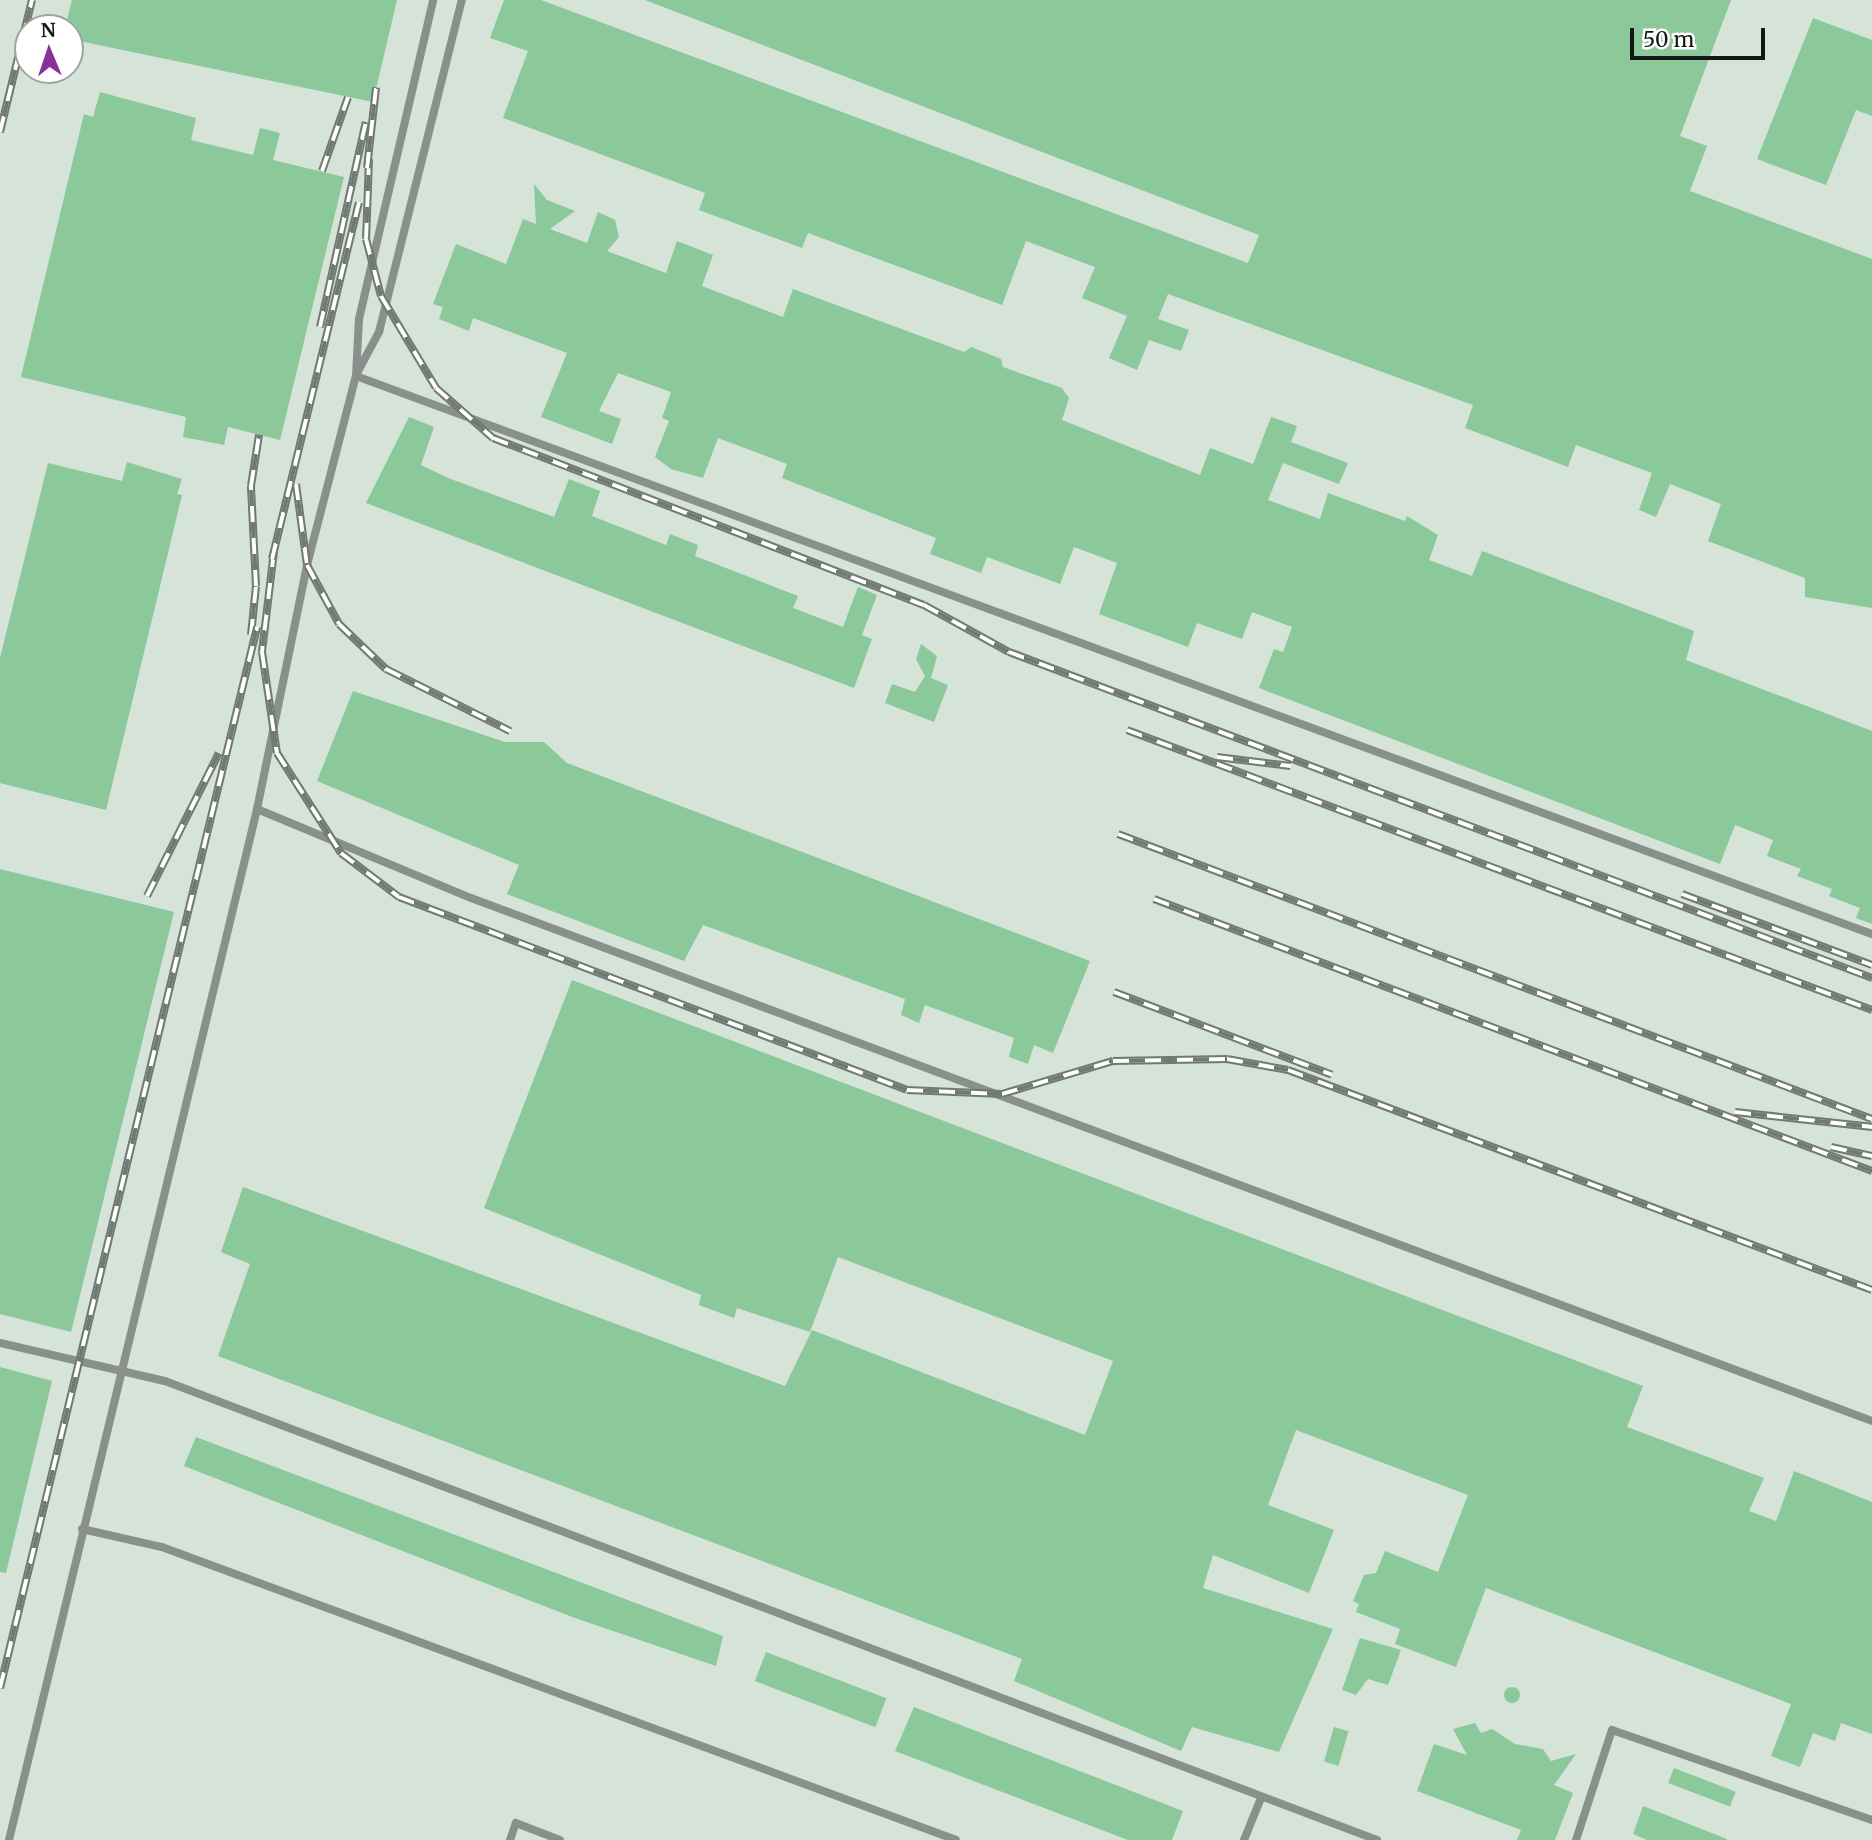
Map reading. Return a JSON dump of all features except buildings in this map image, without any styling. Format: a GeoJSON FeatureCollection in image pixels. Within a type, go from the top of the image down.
{"type":"FeatureCollection","features":[{"type":"Feature","properties":{"kind":"lane"},"geometry":{"type":"LineString","coordinates":[[9,1840],[257,808],[307,565],[356,376],[359,319],[433,0]]}},
{"type":"Feature","properties":{"kind":"lane"},"geometry":{"type":"LineString","coordinates":[[356,376],[379,332],[462,0]]}},
{"type":"Feature","properties":{"kind":"lane"},"geometry":{"type":"LineString","coordinates":[[356,376],[1872,934]]}},
{"type":"Feature","properties":{"kind":"lane"},"geometry":{"type":"LineString","coordinates":[[257,808],[471,898],[1872,1421]]}},
{"type":"Feature","properties":{"kind":"lane"},"geometry":{"type":"LineString","coordinates":[[0,1343],[166,1381],[703,1580],[1261,1798],[1377,1840]]}},
{"type":"Feature","properties":{"kind":"lane"},"geometry":{"type":"LineString","coordinates":[[82,1529],[162,1547],[956,1840]]}},
{"type":"Feature","properties":{"kind":"lane"},"geometry":{"type":"LineString","coordinates":[[1576,1840],[1612,1730],[1872,1820]]}},
{"type":"Feature","properties":{"kind":"lane"},"geometry":{"type":"LineString","coordinates":[[1244,1840],[1261,1798]]}},
{"type":"Feature","properties":{"kind":"lane"},"geometry":{"type":"LineString","coordinates":[[510,1840],[516,1823],[560,1840]]}},
{"type":"Feature","properties":{"kind":"railway"},"geometry":{"type":"LineString","coordinates":[[0,132],[32,0]]}},
{"type":"Feature","properties":{"kind":"railway"},"geometry":{"type":"LineString","coordinates":[[367,168],[376,88]]}},
{"type":"Feature","properties":{"kind":"railway"},"geometry":{"type":"LineString","coordinates":[[322,171],[348,97]]}},
{"type":"Feature","properties":{"kind":"railway"},"geometry":{"type":"LineString","coordinates":[[320,327],[366,122]]}},
{"type":"Feature","properties":{"kind":"railway"},"geometry":{"type":"LineString","coordinates":[[369,159],[366,239],[381,296],[436,388],[493,438],[924,605],[1009,652],[1872,978]]}},
{"type":"Feature","properties":{"kind":"railway"},"geometry":{"type":"LineString","coordinates":[[272,559],[359,202]]}},
{"type":"Feature","properties":{"kind":"railway"},"geometry":{"type":"LineString","coordinates":[[251,635],[256,586],[251,486],[259,435]]}},
{"type":"Feature","properties":{"kind":"railway"},"geometry":{"type":"LineString","coordinates":[[296,484],[307,565],[339,624],[386,669],[510,731]]}},
{"type":"Feature","properties":{"kind":"railway"},"geometry":{"type":"LineString","coordinates":[[274,551],[262,652],[277,753],[341,853],[399,897],[907,1090],[1002,1094],[1113,1061],[1227,1059],[1288,1070],[1872,1290]]}},
{"type":"Feature","properties":{"kind":"railway"},"geometry":{"type":"LineString","coordinates":[[0,1688],[257,627]]}},
{"type":"Feature","properties":{"kind":"railway"},"geometry":{"type":"LineString","coordinates":[[1127,730],[1872,1010]]}},
{"type":"Feature","properties":{"kind":"railway"},"geometry":{"type":"LineString","coordinates":[[147,896],[219,753]]}},
{"type":"Feature","properties":{"kind":"railway"},"geometry":{"type":"LineString","coordinates":[[1217,757],[1290,766]]}},
{"type":"Feature","properties":{"kind":"railway"},"geometry":{"type":"LineString","coordinates":[[1118,834],[1872,1119]]}},
{"type":"Feature","properties":{"kind":"railway"},"geometry":{"type":"LineString","coordinates":[[1682,894],[1872,965]]}},
{"type":"Feature","properties":{"kind":"railway"},"geometry":{"type":"LineString","coordinates":[[1154,899],[1872,1171]]}},
{"type":"Feature","properties":{"kind":"railway"},"geometry":{"type":"LineString","coordinates":[[1114,992],[1332,1075]]}},
{"type":"Feature","properties":{"kind":"railway"},"geometry":{"type":"LineString","coordinates":[[1735,1112],[1872,1127]]}},
{"type":"Feature","properties":{"kind":"railway"},"geometry":{"type":"LineString","coordinates":[[1831,1147],[1872,1156]]}}]}
